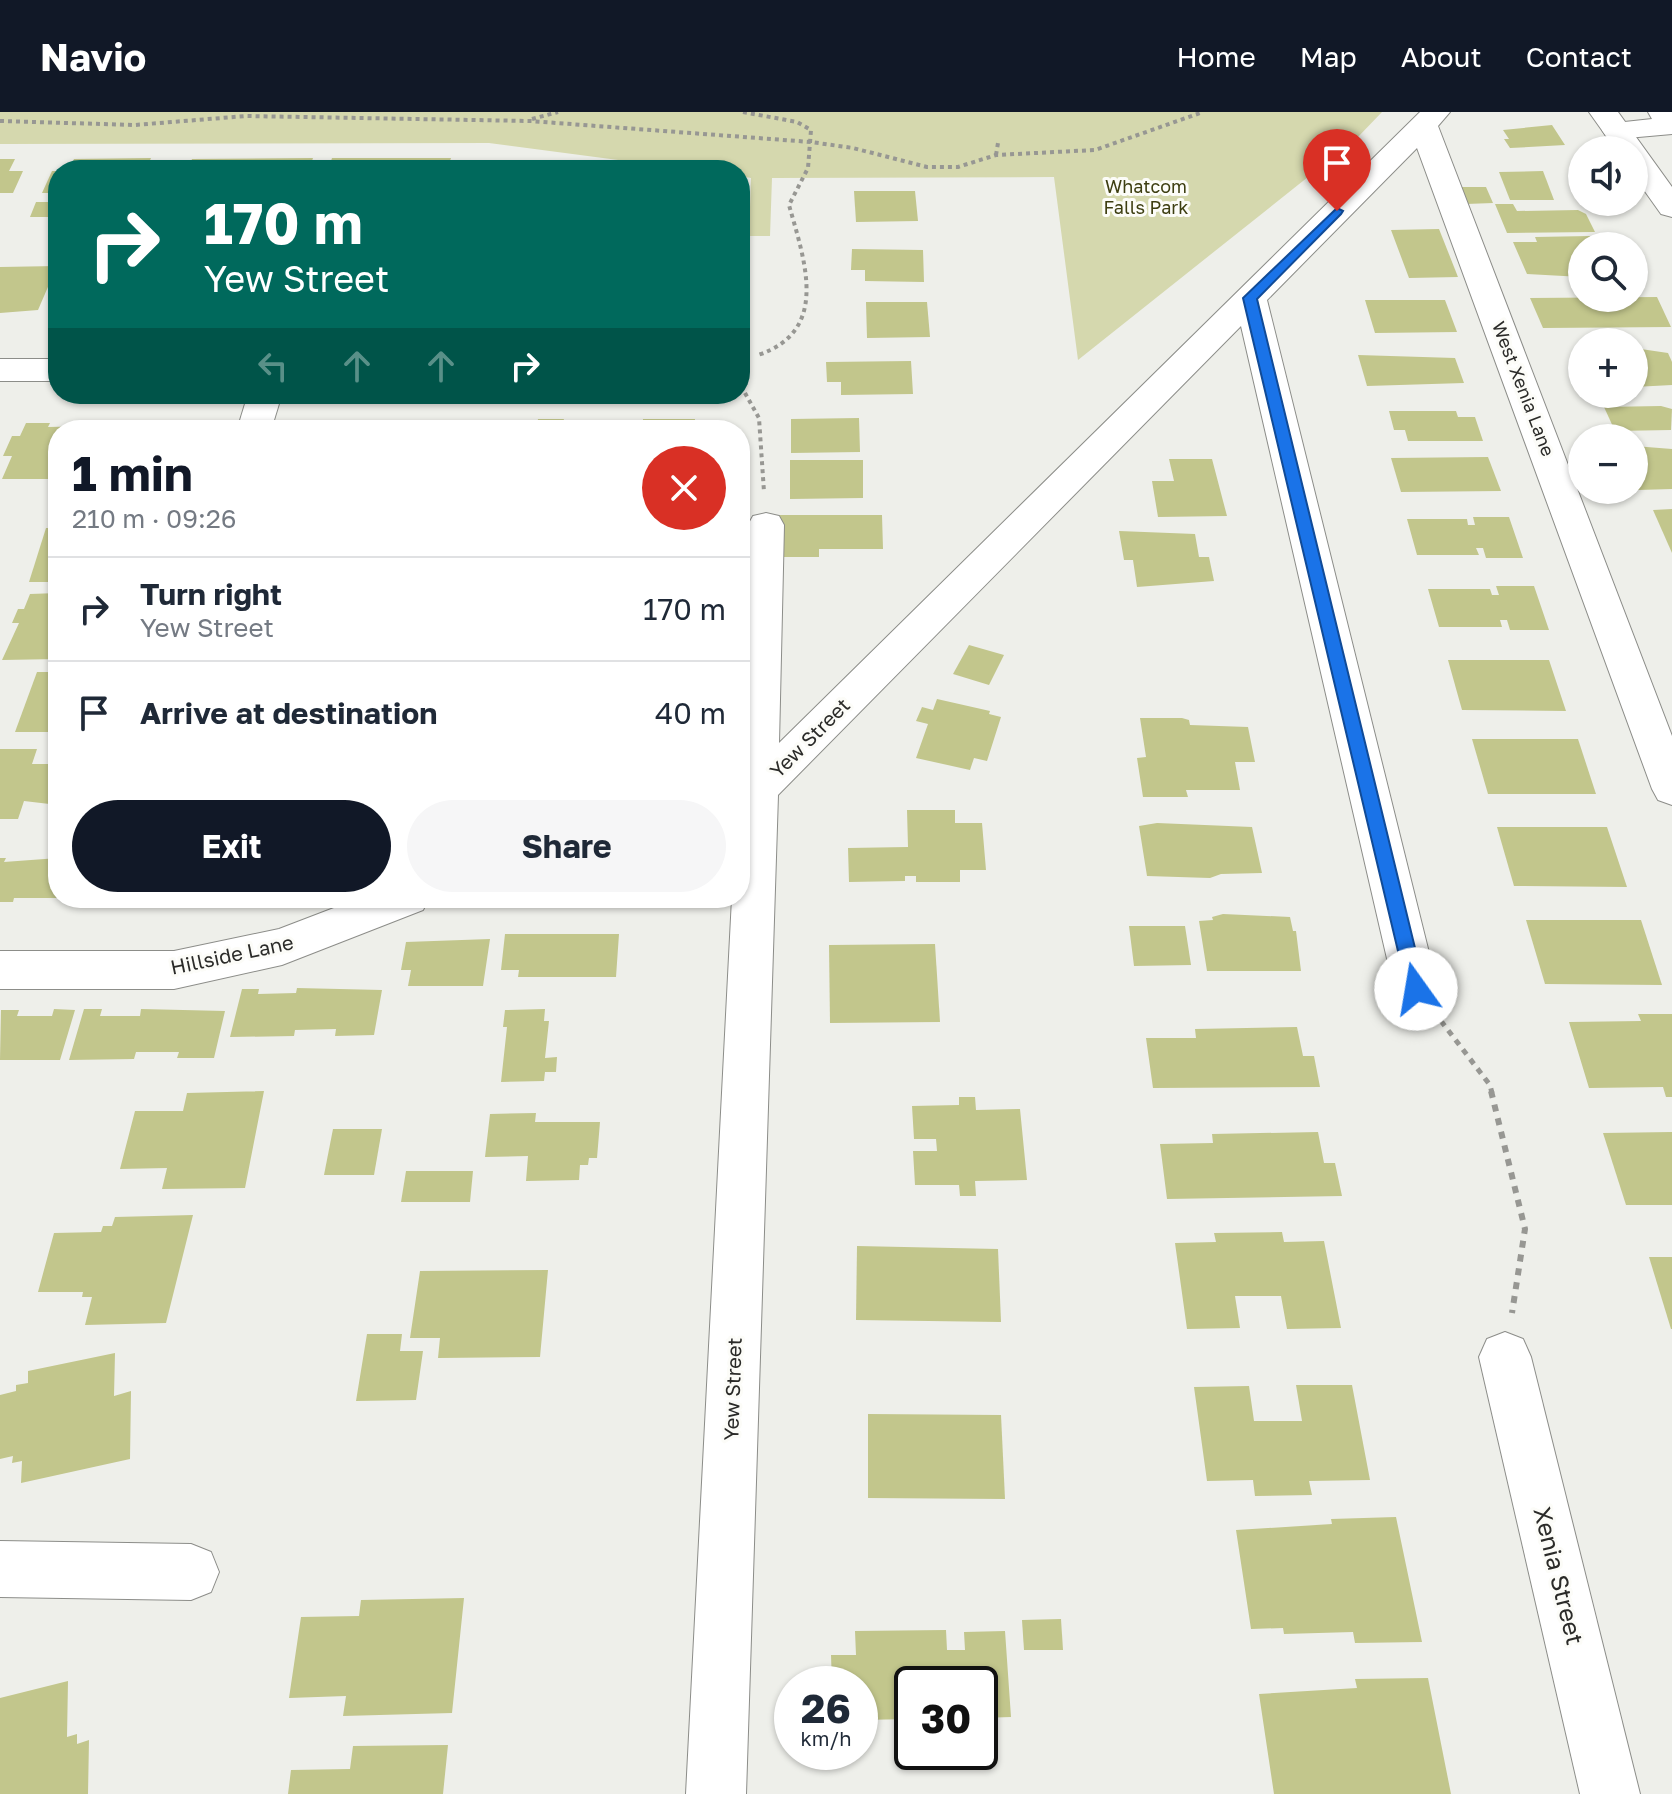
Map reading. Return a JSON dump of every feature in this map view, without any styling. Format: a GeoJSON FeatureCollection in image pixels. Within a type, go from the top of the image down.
{"type":"FeatureCollection","features":[{"type":"Feature","properties":{"kind":"street"},"geometry":{"type":"LineString","coordinates":[[1625,136],[1670,126],[1662,112]]}},
{"type":"Feature","properties":{"kind":"street","name":"Yew Street"},"geometry":{"type":"LineString","coordinates":[[750,840],[758,790],[1430,118]]}},
{"type":"Feature","properties":{"kind":"street","name":"West Xenia Lane"},"geometry":{"type":"LineString","coordinates":[[1430,118],[1672,789]]}},
{"type":"Feature","properties":{"kind":"street"},"geometry":{"type":"LineString","coordinates":[[1648,175],[1672,208]]}},
{"type":"Feature","properties":{"kind":"street"},"geometry":{"type":"LineString","coordinates":[[1250,298],[1416,989]]}},
{"type":"Feature","properties":{"kind":"street"},"geometry":{"type":"LineString","coordinates":[[0,370],[48,370]]}},
{"type":"Feature","properties":{"kind":"street"},"geometry":{"type":"LineString","coordinates":[[758,790],[766,525]]}},
{"type":"Feature","properties":{"kind":"street","name":"Hillside Lane"},"geometry":{"type":"LineString","coordinates":[[0,970],[174,970],[282,947],[382,908]]}},
{"type":"Feature","properties":{"kind":"street","name":"Yew Street"},"geometry":{"type":"LineString","coordinates":[[716,1794],[746,908]]}},
{"type":"Feature","properties":{"kind":"street","name":"Xenia Street"},"geometry":{"type":"LineString","coordinates":[[1505,1357],[1610,1794]]}},
{"type":"Feature","properties":{"kind":"street"},"geometry":{"type":"LineString","coordinates":[[0,1569],[191,1572]]}},
{"type":"Feature","properties":{"kind":"path"},"geometry":{"type":"LineString","coordinates":[[352,118],[357,112]]}},
{"type":"Feature","properties":{"kind":"path"},"geometry":{"type":"LineString","coordinates":[[519,121],[558,112]]}},
{"type":"Feature","properties":{"kind":"path"},"geometry":{"type":"LineString","coordinates":[[743,112],[797,122],[811,130],[808,168],[789,205],[805,262],[805,307],[799,332],[791,344],[758,355]]}},
{"type":"Feature","properties":{"kind":"path"},"geometry":{"type":"LineString","coordinates":[[0,121],[135,125],[246,116],[519,121],[811,142],[853,148],[927,167],[958,167],[996,155],[1095,150],[1203,112]]}},
{"type":"Feature","properties":{"kind":"path"},"geometry":{"type":"LineString","coordinates":[[996,155],[998,143]]}},
{"type":"Feature","properties":{"kind":"path"},"geometry":{"type":"LineString","coordinates":[[750,402],[759,418],[766,525]]}},
{"type":"Feature","properties":{"kind":"path"},"geometry":{"type":"LineString","coordinates":[[1416,989],[1490,1085],[1525,1229],[1505,1357]]}},
{"type":"Feature","properties":{"kind":"green space","name":"Whatcom Falls Park"},"geometry":{"type":"Polygon","coordinates":[[[0,112],[1382,112],[1357,138],[1078,360],[1054,177],[772,178],[770,236],[750,236],[750,160],[618,160],[489,143],[0,144],[0,112]]]}},
{"type":"Feature","properties":{"kind":"building"},"geometry":{"type":"Polygon","coordinates":[[[1552,125],[1565,145],[1510,148],[1504,139],[1509,139],[1503,130],[1552,125]]]}},
{"type":"Feature","properties":{"kind":"building"},"geometry":{"type":"Polygon","coordinates":[[[151,158],[150,160],[74,159],[151,158]]]}},
{"type":"Feature","properties":{"kind":"building"},"geometry":{"type":"Polygon","coordinates":[[[313,158],[312,160],[192,159],[313,158]]]}},
{"type":"Feature","properties":{"kind":"building"},"geometry":{"type":"Polygon","coordinates":[[[332,158],[451,158],[450,160],[332,158]]]}},
{"type":"Feature","properties":{"kind":"building"},"geometry":{"type":"Polygon","coordinates":[[[0,159],[15,159],[9,171],[23,171],[13,193],[0,193],[0,159]]]}},
{"type":"Feature","properties":{"kind":"building"},"geometry":{"type":"Polygon","coordinates":[[[1543,171],[1554,200],[1510,200],[1499,172],[1543,171]]]}},
{"type":"Feature","properties":{"kind":"building"},"geometry":{"type":"Polygon","coordinates":[[[1460,187],[1486,187],[1493,203],[1466,204],[1460,187]]]}},
{"type":"Feature","properties":{"kind":"building"},"geometry":{"type":"Polygon","coordinates":[[[854,191],[915,191],[918,221],[856,222],[854,191]]]}},
{"type":"Feature","properties":{"kind":"building"},"geometry":{"type":"Polygon","coordinates":[[[36,202],[48,202],[48,217],[30,217],[36,202]]]}},
{"type":"Feature","properties":{"kind":"building"},"geometry":{"type":"Polygon","coordinates":[[[1495,204],[1513,204],[1517,211],[1568,210],[1568,216],[1587,216],[1595,232],[1568,232],[1507,233],[1495,204]]]}},
{"type":"Feature","properties":{"kind":"building"},"geometry":{"type":"Polygon","coordinates":[[[1439,229],[1458,277],[1409,278],[1391,230],[1439,229]]]}},
{"type":"Feature","properties":{"kind":"building"},"geometry":{"type":"Polygon","coordinates":[[[1568,236],[1568,276],[1527,274],[1513,242],[1537,242],[1535,237],[1568,236]]]}},
{"type":"Feature","properties":{"kind":"building"},"geometry":{"type":"Polygon","coordinates":[[[852,249],[923,250],[924,282],[865,281],[865,270],[851,270],[852,249]]]}},
{"type":"Feature","properties":{"kind":"building"},"geometry":{"type":"Polygon","coordinates":[[[48,266],[48,287],[38,310],[0,313],[0,267],[48,266]]]}},
{"type":"Feature","properties":{"kind":"building"},"geometry":{"type":"Polygon","coordinates":[[[1648,297],[1657,297],[1671,327],[1543,328],[1530,298],[1568,298],[1568,312],[1648,312],[1648,297]]]}},
{"type":"Feature","properties":{"kind":"building"},"geometry":{"type":"Polygon","coordinates":[[[1365,300],[1445,300],[1457,332],[1375,333],[1365,300]]]}},
{"type":"Feature","properties":{"kind":"building"},"geometry":{"type":"Polygon","coordinates":[[[866,302],[927,302],[930,337],[867,338],[866,302]]]}},
{"type":"Feature","properties":{"kind":"building"},"geometry":{"type":"Polygon","coordinates":[[[1648,350],[1668,353],[1672,362],[1672,385],[1648,386],[1648,350]]]}},
{"type":"Feature","properties":{"kind":"building"},"geometry":{"type":"Polygon","coordinates":[[[1358,355],[1455,358],[1464,383],[1367,386],[1358,355]]]}},
{"type":"Feature","properties":{"kind":"building"},"geometry":{"type":"Polygon","coordinates":[[[911,361],[913,394],[841,395],[841,382],[827,382],[826,362],[911,361]]]}},
{"type":"Feature","properties":{"kind":"building"},"geometry":{"type":"Polygon","coordinates":[[[1604,408],[1648,408],[1672,409],[1671,430],[1648,430],[1648,424],[1612,424],[1604,408]]]}},
{"type":"Feature","properties":{"kind":"building"},"geometry":{"type":"Polygon","coordinates":[[[1389,411],[1456,411],[1458,417],[1475,417],[1483,441],[1408,441],[1405,430],[1394,430],[1389,411]]]}},
{"type":"Feature","properties":{"kind":"building"},"geometry":{"type":"Polygon","coordinates":[[[859,418],[860,452],[791,453],[791,419],[859,418]]]}},
{"type":"Feature","properties":{"kind":"building"},"geometry":{"type":"Polygon","coordinates":[[[643,419],[695,419],[695,420],[643,419]]]}},
{"type":"Feature","properties":{"kind":"building"},"geometry":{"type":"Polygon","coordinates":[[[26,423],[48,423],[48,479],[2,479],[12,456],[3,456],[12,436],[20,436],[26,423]]]}},
{"type":"Feature","properties":{"kind":"building"},"geometry":{"type":"Polygon","coordinates":[[[1648,447],[1672,449],[1672,489],[1648,490],[1648,447]]]}},
{"type":"Feature","properties":{"kind":"building"},"geometry":{"type":"Polygon","coordinates":[[[1488,457],[1501,491],[1401,492],[1391,458],[1488,457]]]}},
{"type":"Feature","properties":{"kind":"building"},"geometry":{"type":"Polygon","coordinates":[[[1169,459],[1212,459],[1227,516],[1158,517],[1152,481],[1174,481],[1169,459]]]}},
{"type":"Feature","properties":{"kind":"building"},"geometry":{"type":"Polygon","coordinates":[[[790,460],[863,460],[863,498],[790,499],[790,460]]]}},
{"type":"Feature","properties":{"kind":"building"},"geometry":{"type":"Polygon","coordinates":[[[1672,509],[1672,553],[1653,510],[1672,509]]]}},
{"type":"Feature","properties":{"kind":"building"},"geometry":{"type":"Polygon","coordinates":[[[767,515],[882,515],[883,549],[819,549],[819,557],[766,557],[767,515]]]}},
{"type":"Feature","properties":{"kind":"building"},"geometry":{"type":"Polygon","coordinates":[[[1473,517],[1509,517],[1523,558],[1486,558],[1483,548],[1476,548],[1479,555],[1417,555],[1407,519],[1467,519],[1468,525],[1475,525],[1473,517]]]}},
{"type":"Feature","properties":{"kind":"building"},"geometry":{"type":"Polygon","coordinates":[[[46,528],[48,528],[48,582],[29,582],[46,528]]]}},
{"type":"Feature","properties":{"kind":"building"},"geometry":{"type":"Polygon","coordinates":[[[1119,531],[1195,534],[1199,557],[1209,557],[1214,581],[1137,587],[1133,560],[1124,560],[1119,531]]]}},
{"type":"Feature","properties":{"kind":"building"},"geometry":{"type":"Polygon","coordinates":[[[1496,586],[1534,586],[1549,630],[1510,630],[1507,620],[1500,620],[1502,627],[1439,627],[1428,589],[1490,589],[1492,595],[1499,595],[1496,586]]]}},
{"type":"Feature","properties":{"kind":"building"},"geometry":{"type":"Polygon","coordinates":[[[48,593],[48,659],[2,660],[19,623],[12,623],[18,609],[24,609],[30,594],[48,593]]]}},
{"type":"Feature","properties":{"kind":"building"},"geometry":{"type":"Polygon","coordinates":[[[969,645],[1004,655],[989,685],[953,674],[969,645]]]}},
{"type":"Feature","properties":{"kind":"building"},"geometry":{"type":"Polygon","coordinates":[[[1448,660],[1549,660],[1566,711],[1462,710],[1448,660]]]}},
{"type":"Feature","properties":{"kind":"building"},"geometry":{"type":"Polygon","coordinates":[[[37,672],[48,672],[48,732],[15,732],[37,672]]]}},
{"type":"Feature","properties":{"kind":"building"},"geometry":{"type":"Polygon","coordinates":[[[937,699],[990,711],[989,714],[1001,717],[987,761],[974,758],[970,770],[916,758],[928,724],[916,721],[922,707],[933,710],[937,699]]]}},
{"type":"Feature","properties":{"kind":"building"},"geometry":{"type":"Polygon","coordinates":[[[1140,718],[1182,718],[1189,720],[1190,725],[1248,727],[1255,762],[1235,762],[1240,790],[1186,790],[1188,797],[1143,797],[1137,758],[1146,757],[1140,718]]]}},
{"type":"Feature","properties":{"kind":"building"},"geometry":{"type":"Polygon","coordinates":[[[1472,739],[1578,739],[1596,794],[1488,794],[1472,739]]]}},
{"type":"Feature","properties":{"kind":"building"},"geometry":{"type":"Polygon","coordinates":[[[0,749],[37,749],[32,764],[48,764],[48,804],[24,801],[18,819],[0,819],[0,749]]]}},
{"type":"Feature","properties":{"kind":"building"},"geometry":{"type":"Polygon","coordinates":[[[907,810],[955,810],[955,823],[982,823],[986,870],[960,870],[960,882],[916,882],[916,876],[905,876],[905,881],[849,882],[848,848],[908,847],[907,810]]]}},
{"type":"Feature","properties":{"kind":"building"},"geometry":{"type":"Polygon","coordinates":[[[1157,823],[1252,827],[1262,873],[1221,874],[1210,878],[1147,876],[1139,826],[1157,823]]]}},
{"type":"Feature","properties":{"kind":"building"},"geometry":{"type":"Polygon","coordinates":[[[1497,827],[1607,827],[1627,887],[1514,886],[1497,827]]]}},
{"type":"Feature","properties":{"kind":"building"},"geometry":{"type":"Polygon","coordinates":[[[0,858],[6,858],[4,862],[48,859],[48,898],[14,898],[13,902],[0,902],[0,858]]]}},
{"type":"Feature","properties":{"kind":"building"},"geometry":{"type":"Polygon","coordinates":[[[1223,914],[1290,917],[1293,931],[1296,931],[1301,971],[1207,971],[1199,921],[1213,920],[1212,917],[1223,914]]]}},
{"type":"Feature","properties":{"kind":"building"},"geometry":{"type":"Polygon","coordinates":[[[1526,920],[1641,920],[1662,985],[1545,984],[1526,920]]]}},
{"type":"Feature","properties":{"kind":"building"},"geometry":{"type":"Polygon","coordinates":[[[1129,926],[1185,926],[1191,965],[1134,966],[1129,926]]]}},
{"type":"Feature","properties":{"kind":"building"},"geometry":{"type":"Polygon","coordinates":[[[505,934],[619,934],[616,977],[518,977],[519,970],[501,970],[505,934]]]}},
{"type":"Feature","properties":{"kind":"building"},"geometry":{"type":"Polygon","coordinates":[[[490,939],[483,986],[408,986],[411,970],[401,970],[406,942],[490,939]]]}},
{"type":"Feature","properties":{"kind":"building"},"geometry":{"type":"Polygon","coordinates":[[[935,944],[940,1022],[830,1023],[829,945],[935,944]]]}},
{"type":"Feature","properties":{"kind":"building"},"geometry":{"type":"Polygon","coordinates":[[[297,988],[382,990],[374,1035],[335,1036],[336,1029],[295,1030],[294,1036],[230,1037],[242,989],[259,989],[258,994],[296,993],[297,988]]]}},
{"type":"Feature","properties":{"kind":"building"},"geometry":{"type":"Polygon","coordinates":[[[54,1009],[75,1010],[60,1060],[0,1060],[1,1010],[19,1010],[17,1016],[52,1016],[54,1009]]]}},
{"type":"Feature","properties":{"kind":"building"},"geometry":{"type":"Polygon","coordinates":[[[84,1009],[102,1009],[100,1016],[140,1016],[141,1009],[225,1011],[214,1058],[177,1058],[179,1052],[136,1052],[134,1059],[69,1060],[84,1009]]]}},
{"type":"Feature","properties":{"kind":"building"},"geometry":{"type":"Polygon","coordinates":[[[545,1009],[544,1021],[549,1021],[545,1058],[557,1057],[556,1072],[545,1072],[544,1081],[501,1082],[507,1027],[503,1027],[505,1010],[545,1009]]]}},
{"type":"Feature","properties":{"kind":"building"},"geometry":{"type":"Polygon","coordinates":[[[1638,1014],[1672,1014],[1672,1097],[1666,1097],[1663,1087],[1589,1088],[1569,1022],[1641,1021],[1638,1014]]]}},
{"type":"Feature","properties":{"kind":"building"},"geometry":{"type":"Polygon","coordinates":[[[1297,1027],[1303,1056],[1314,1056],[1320,1087],[1153,1088],[1146,1038],[1196,1038],[1195,1029],[1297,1027]]]}},
{"type":"Feature","properties":{"kind":"building"},"geometry":{"type":"Polygon","coordinates":[[[264,1091],[245,1188],[162,1189],[167,1168],[120,1169],[135,1111],[183,1111],[187,1093],[264,1091]]]}},
{"type":"Feature","properties":{"kind":"building"},"geometry":{"type":"Polygon","coordinates":[[[959,1097],[975,1097],[976,1110],[1020,1109],[1027,1180],[975,1181],[976,1196],[960,1196],[959,1185],[915,1185],[913,1151],[937,1151],[936,1139],[914,1139],[912,1106],[959,1105],[959,1097]]]}},
{"type":"Feature","properties":{"kind":"building"},"geometry":{"type":"Polygon","coordinates":[[[536,1113],[535,1122],[600,1122],[597,1158],[589,1158],[588,1165],[580,1165],[579,1180],[526,1181],[528,1156],[485,1157],[490,1114],[536,1113]]]}},
{"type":"Feature","properties":{"kind":"building"},"geometry":{"type":"Polygon","coordinates":[[[333,1129],[382,1129],[374,1175],[324,1175],[333,1129]]]}},
{"type":"Feature","properties":{"kind":"building"},"geometry":{"type":"Polygon","coordinates":[[[1318,1132],[1324,1163],[1335,1163],[1342,1196],[1167,1199],[1160,1144],[1213,1143],[1212,1134],[1318,1132]]]}},
{"type":"Feature","properties":{"kind":"building"},"geometry":{"type":"Polygon","coordinates":[[[1672,1132],[1672,1205],[1626,1205],[1603,1133],[1672,1132]]]}},
{"type":"Feature","properties":{"kind":"building"},"geometry":{"type":"Polygon","coordinates":[[[406,1171],[473,1171],[470,1202],[401,1202],[406,1171]]]}},
{"type":"Feature","properties":{"kind":"building"},"geometry":{"type":"Polygon","coordinates":[[[193,1215],[166,1323],[85,1325],[92,1297],[82,1297],[83,1292],[38,1292],[54,1233],[101,1232],[103,1226],[112,1226],[115,1217],[193,1215]]]}},
{"type":"Feature","properties":{"kind":"building"},"geometry":{"type":"Polygon","coordinates":[[[1282,1232],[1284,1242],[1324,1241],[1341,1328],[1287,1329],[1281,1296],[1235,1296],[1240,1328],[1187,1329],[1175,1243],[1216,1242],[1214,1233],[1282,1232]]]}},
{"type":"Feature","properties":{"kind":"building"},"geometry":{"type":"Polygon","coordinates":[[[857,1246],[998,1249],[1001,1322],[856,1320],[857,1246]]]}},
{"type":"Feature","properties":{"kind":"building"},"geometry":{"type":"Polygon","coordinates":[[[1649,1257],[1672,1257],[1672,1329],[1671,1329],[1649,1257]]]}},
{"type":"Feature","properties":{"kind":"building"},"geometry":{"type":"Polygon","coordinates":[[[548,1270],[540,1357],[438,1358],[440,1338],[410,1338],[420,1271],[548,1270]]]}},
{"type":"Feature","properties":{"kind":"building"},"geometry":{"type":"Polygon","coordinates":[[[367,1334],[402,1334],[400,1351],[423,1351],[416,1400],[356,1401],[367,1334]]]}},
{"type":"Feature","properties":{"kind":"building"},"geometry":{"type":"Polygon","coordinates":[[[115,1353],[114,1396],[131,1391],[130,1459],[21,1483],[22,1461],[12,1463],[13,1456],[0,1459],[0,1395],[16,1391],[16,1385],[28,1383],[28,1371],[115,1353]]]}},
{"type":"Feature","properties":{"kind":"building"},"geometry":{"type":"Polygon","coordinates":[[[1296,1385],[1352,1385],[1370,1480],[1309,1481],[1312,1495],[1255,1496],[1253,1480],[1207,1481],[1194,1387],[1249,1386],[1254,1421],[1302,1421],[1296,1385]]]}},
{"type":"Feature","properties":{"kind":"building"},"geometry":{"type":"Polygon","coordinates":[[[868,1414],[1001,1415],[1005,1499],[868,1498],[868,1414]]]}},
{"type":"Feature","properties":{"kind":"building"},"geometry":{"type":"Polygon","coordinates":[[[1396,1517],[1422,1642],[1355,1643],[1353,1632],[1284,1634],[1283,1628],[1251,1629],[1236,1530],[1332,1524],[1331,1519],[1396,1517]]]}},
{"type":"Feature","properties":{"kind":"building"},"geometry":{"type":"Polygon","coordinates":[[[464,1598],[452,1713],[343,1716],[346,1696],[289,1698],[301,1617],[359,1616],[361,1600],[464,1598]]]}},
{"type":"Feature","properties":{"kind":"building"},"geometry":{"type":"Polygon","coordinates":[[[1061,1619],[1063,1650],[1024,1650],[1022,1620],[1061,1619]]]}},
{"type":"Feature","properties":{"kind":"building"},"geometry":{"type":"Polygon","coordinates":[[[946,1630],[947,1650],[965,1650],[964,1632],[1005,1631],[1011,1717],[998,1717],[998,1666],[894,1666],[894,1719],[878,1720],[878,1666],[831,1666],[831,1655],[856,1655],[855,1631],[946,1630]]]}},
{"type":"Feature","properties":{"kind":"building"},"geometry":{"type":"Polygon","coordinates":[[[1428,1678],[1451,1794],[1274,1794],[1259,1694],[1357,1688],[1355,1679],[1428,1678]]]}},
{"type":"Feature","properties":{"kind":"building"},"geometry":{"type":"Polygon","coordinates":[[[68,1681],[67,1737],[77,1734],[77,1744],[89,1740],[88,1794],[0,1794],[0,1698],[68,1681]]]}},
{"type":"Feature","properties":{"kind":"building"},"geometry":{"type":"Polygon","coordinates":[[[448,1745],[443,1794],[288,1794],[291,1770],[350,1769],[353,1746],[448,1745]]]}},
{"type":"Feature","properties":{"kind":"route"},"geometry":{"type":"LineString","coordinates":[[1337,211],[1250,298],[1416,989]]}}]}
